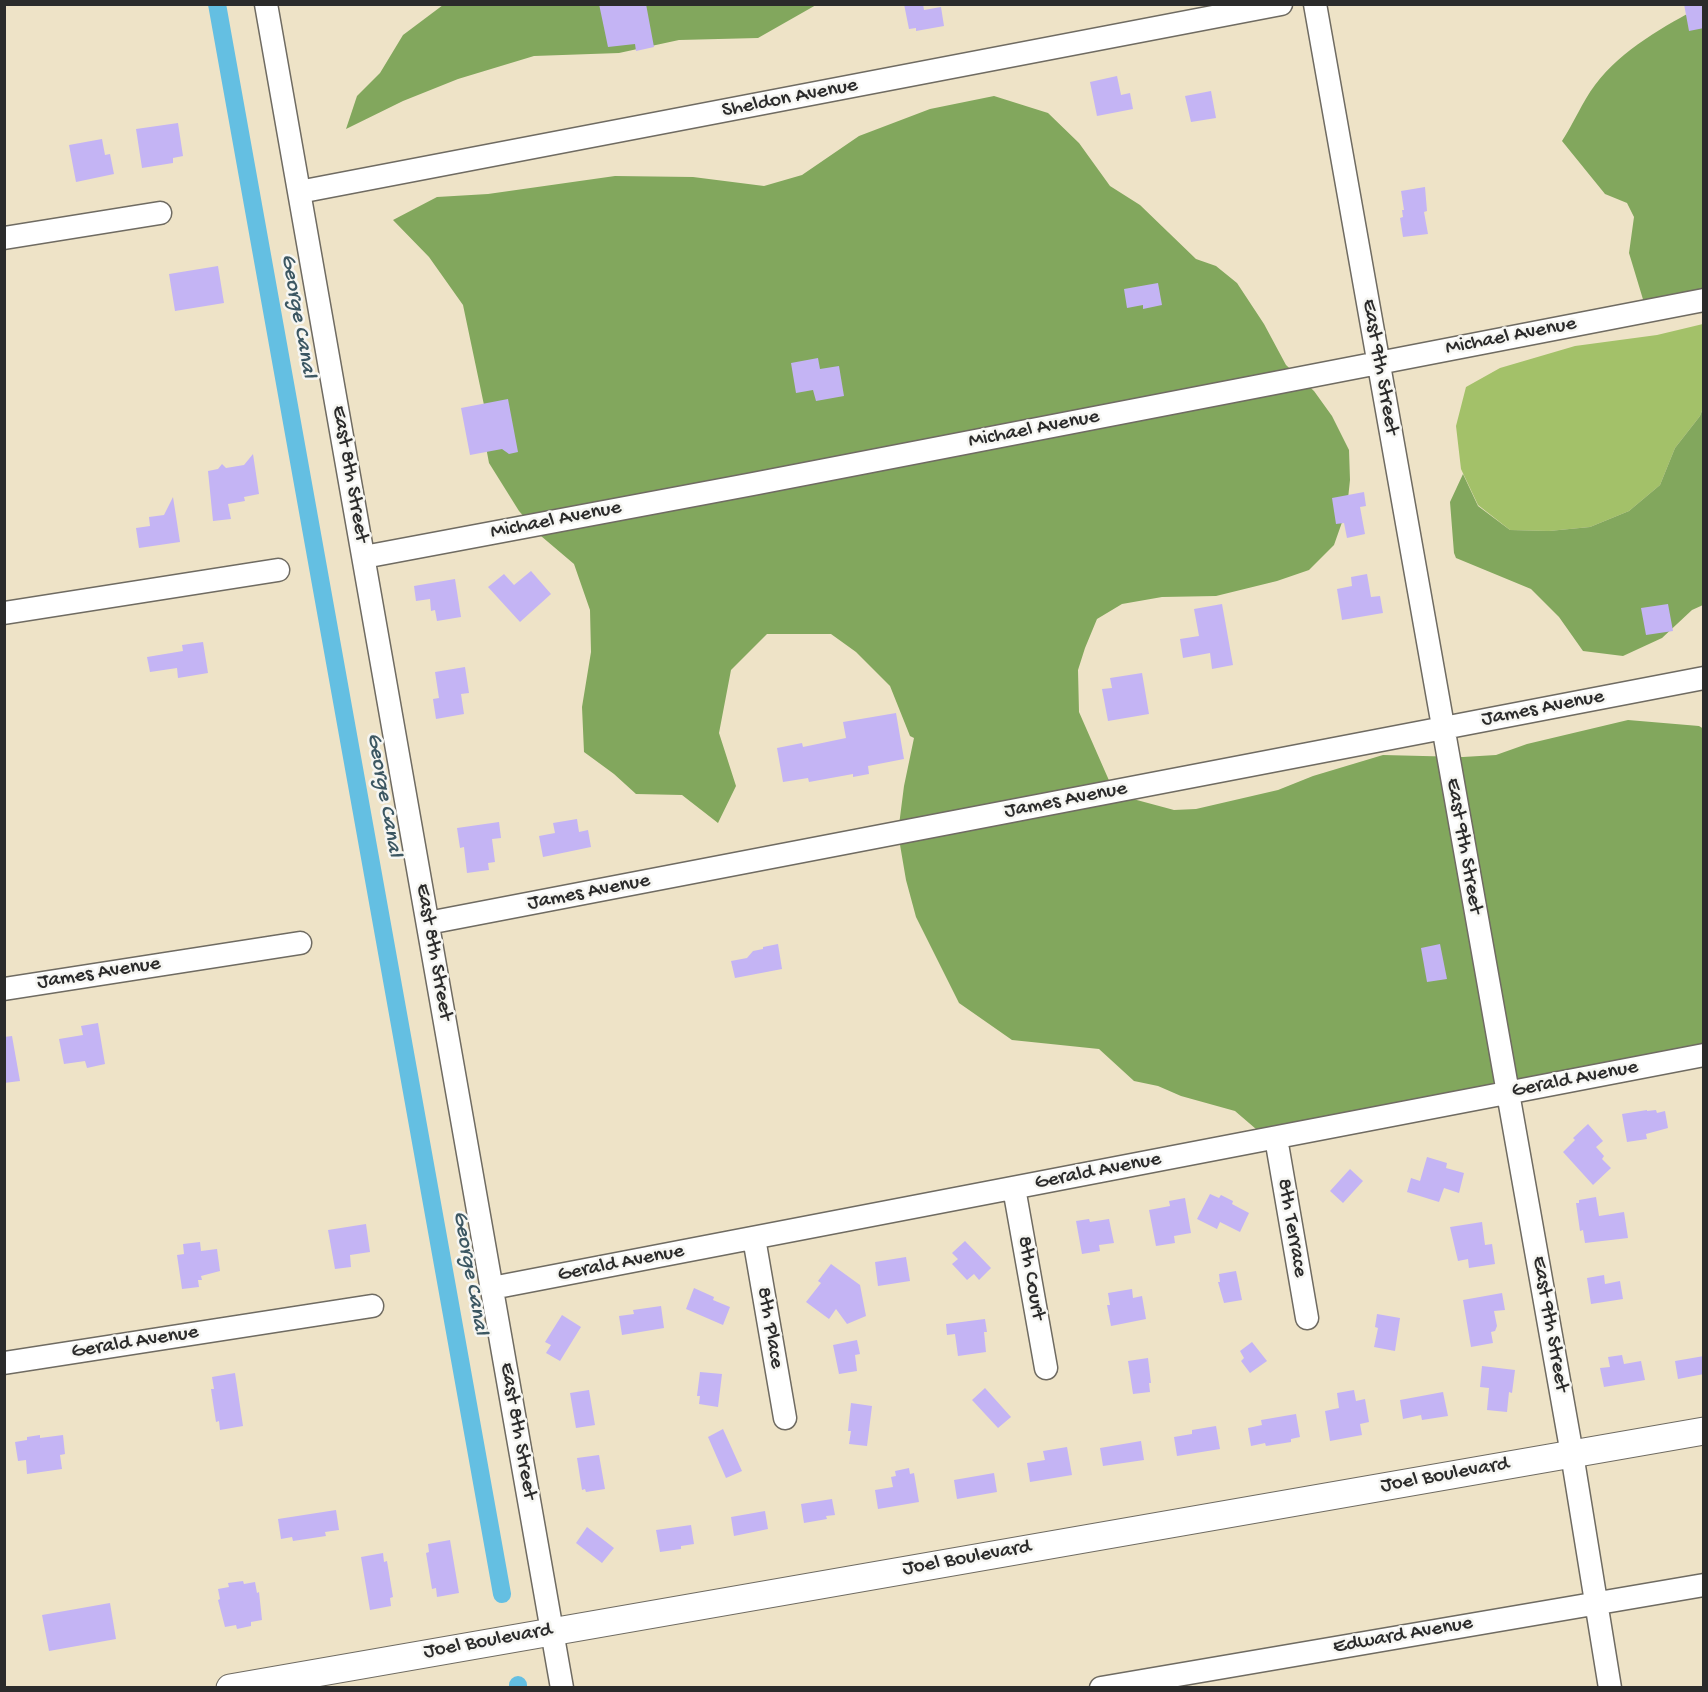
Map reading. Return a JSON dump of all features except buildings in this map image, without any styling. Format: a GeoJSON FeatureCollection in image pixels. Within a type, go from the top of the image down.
{"type":"FeatureCollection","features":[{"type":"Feature","properties":{"kind":"main road","name":"Joel Boulevard"},"geometry":{"type":"LineString","coordinates":[[230,1688],[1704,1431]]}},
{"type":"Feature","properties":{"kind":"street","name":"East 8th Street"},"geometry":{"type":"LineString","coordinates":[[266,4],[562,1688]]}},
{"type":"Feature","properties":{"kind":"street","name":"Sheldon Avenue"},"geometry":{"type":"LineString","coordinates":[[299,192],[1281,4]]}},
{"type":"Feature","properties":{"kind":"street","name":"East 9th Street"},"geometry":{"type":"LineString","coordinates":[[1315,4],[1572,1454],[1610,1688]]}},
{"type":"Feature","properties":{"kind":"street"},"geometry":{"type":"LineString","coordinates":[[4,238],[160,213]]}},
{"type":"Feature","properties":{"kind":"street","name":"Michael Avenue"},"geometry":{"type":"LineString","coordinates":[[364,557],[776,480],[1704,300]]}},
{"type":"Feature","properties":{"kind":"street"},"geometry":{"type":"LineString","coordinates":[[4,613],[278,570]]}},
{"type":"Feature","properties":{"kind":"street","name":"James Avenue"},"geometry":{"type":"LineString","coordinates":[[428,923],[1704,678]]}},
{"type":"Feature","properties":{"kind":"street","name":"James Avenue"},"geometry":{"type":"LineString","coordinates":[[4,989],[300,943]]}},
{"type":"Feature","properties":{"kind":"street","name":"Gerald Avenue"},"geometry":{"type":"LineString","coordinates":[[492,1288],[1704,1054]]}},
{"type":"Feature","properties":{"kind":"street","name":"8th Terrace"},"geometry":{"type":"LineString","coordinates":[[1276,1138],[1307,1318]]}},
{"type":"Feature","properties":{"kind":"street","name":"8th Court"},"geometry":{"type":"LineString","coordinates":[[1014,1188],[1046,1368]]}},
{"type":"Feature","properties":{"kind":"street","name":"8th Place"},"geometry":{"type":"LineString","coordinates":[[754,1238],[785,1418]]}},
{"type":"Feature","properties":{"kind":"street","name":"Gerald Avenue"},"geometry":{"type":"LineString","coordinates":[[4,1364],[372,1306]]}},
{"type":"Feature","properties":{"kind":"street","name":"Edward Avenue"},"geometry":{"type":"LineString","coordinates":[[1101,1688],[1704,1585]]}},
{"type":"Feature","properties":{"kind":"green space"},"geometry":{"type":"Polygon","coordinates":[[[443,5],[816,5],[758,38],[679,40],[619,53],[534,56],[458,79],[403,101],[346,129],[357,96],[380,73],[403,35],[443,5]]]}},
{"type":"Feature","properties":{"kind":"green space"},"geometry":{"type":"Polygon","coordinates":[[[1703,5],[1703,305],[1645,306],[1629,253],[1634,217],[1627,203],[1605,194],[1562,141],[1590,92],[1618,60],[1645,39],[1703,5]]]}},
{"type":"Feature","properties":{"kind":"green space"},"geometry":{"type":"Polygon","coordinates":[[[994,96],[1048,113],[1079,143],[1110,186],[1140,205],[1196,259],[1216,266],[1237,283],[1264,324],[1286,365],[1314,391],[1332,416],[1349,450],[1350,480],[1347,508],[1334,545],[1309,570],[1277,581],[1216,596],[1162,597],[1122,604],[1097,619],[1078,670],[1079,712],[1111,785],[1133,799],[1174,810],[1196,809],[1278,790],[1313,776],[1383,755],[1463,757],[1496,755],[1527,744],[1628,720],[1699,726],[1704,729],[1703,1057],[1270,1141],[1235,1111],[1181,1096],[1158,1086],[1134,1081],[1099,1049],[1012,1040],[959,1003],[916,917],[906,880],[898,833],[904,786],[914,738],[910,736],[890,686],[856,652],[831,634],[767,634],[731,670],[719,733],[736,786],[718,823],[682,795],[636,794],[584,752],[582,707],[591,652],[590,610],[574,564],[541,536],[519,511],[489,463],[479,410],[484,405],[463,305],[429,257],[393,220],[437,197],[488,194],[615,176],[693,177],[764,186],[802,175],[859,136],[930,109],[994,96]]]}},
{"type":"Feature","properties":{"kind":"green space"},"geometry":{"type":"Polygon","coordinates":[[[1703,324],[1703,408],[1700,416],[1675,448],[1660,485],[1629,511],[1590,527],[1549,531],[1510,530],[1478,505],[1461,469],[1456,426],[1466,387],[1500,368],[1575,346],[1657,335],[1703,324]]]}},
{"type":"Feature","properties":{"kind":"green space"},"geometry":{"type":"Polygon","coordinates":[[[1703,408],[1703,605],[1692,610],[1662,638],[1623,656],[1583,651],[1559,617],[1531,589],[1456,558],[1450,502],[1463,474],[1478,506],[1510,530],[1549,531],[1590,527],[1629,511],[1660,485],[1675,448],[1700,416],[1703,408]]]}},
{"type":"Feature","properties":{"kind":"waterway","name":"George Canal"},"geometry":{"type":"LineString","coordinates":[[217,4],[502,1594]]}}]}
